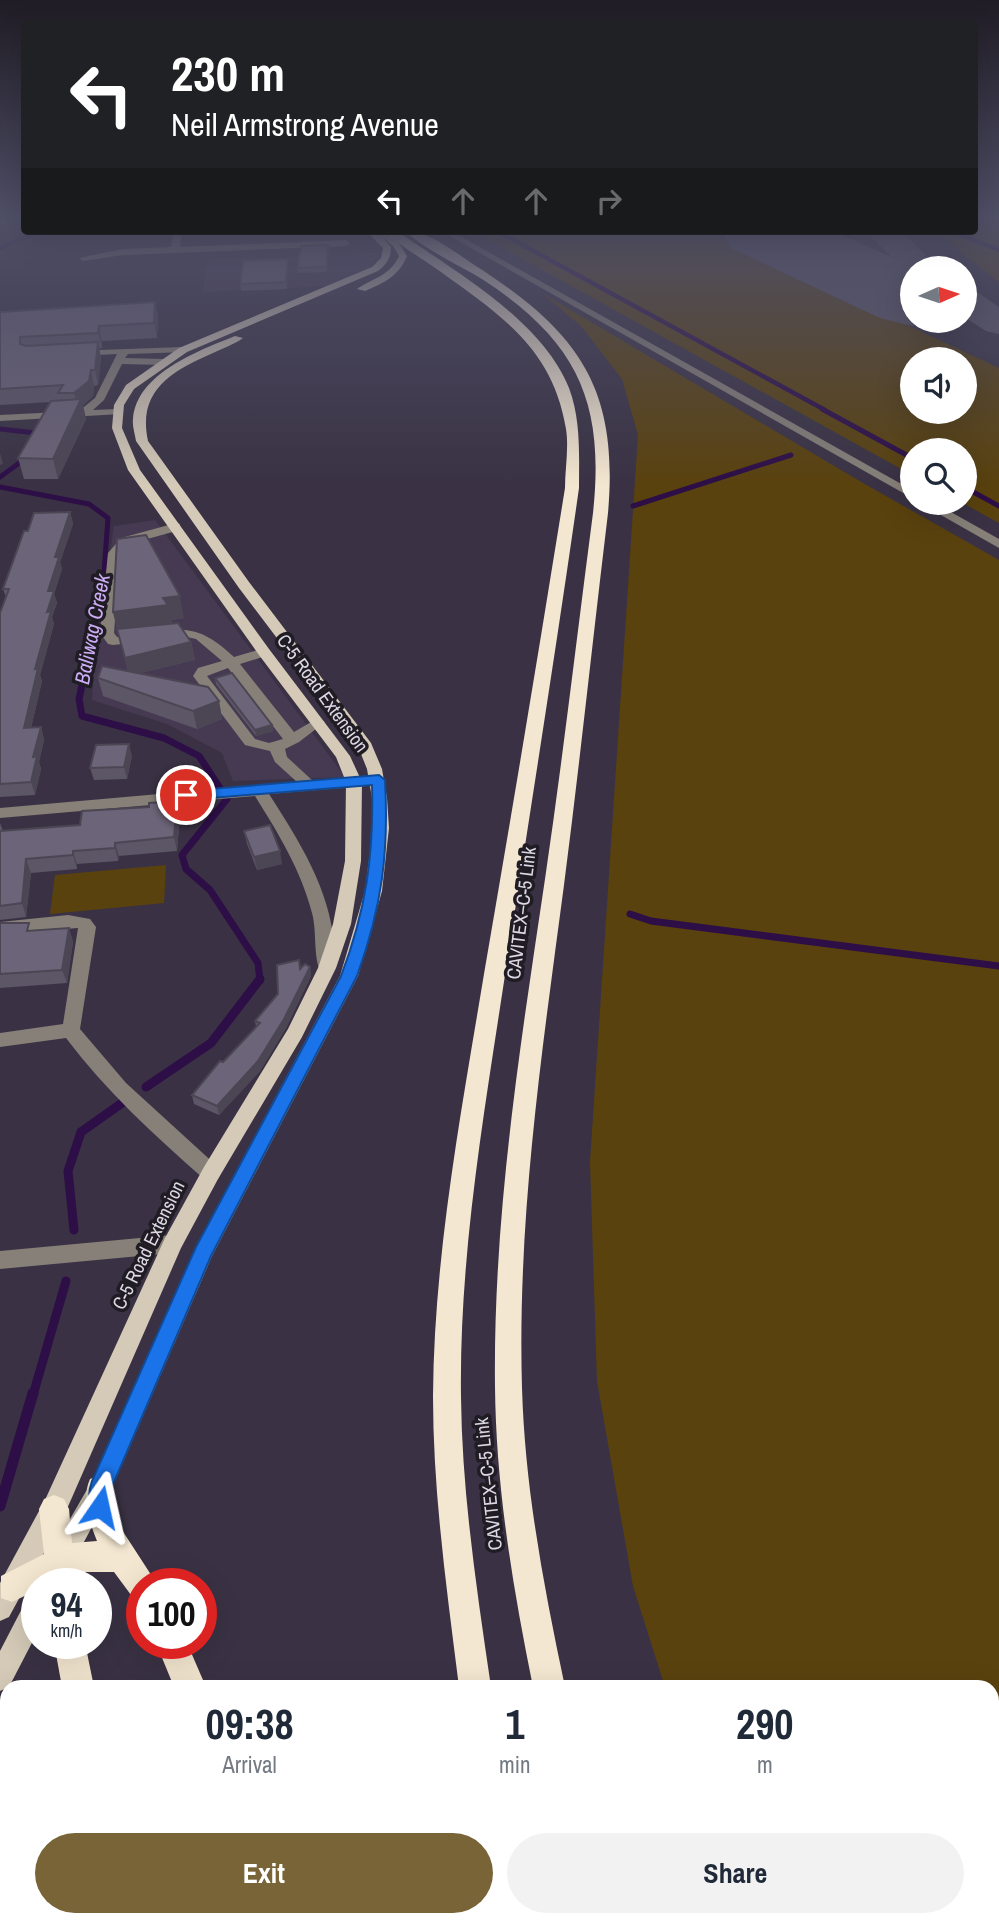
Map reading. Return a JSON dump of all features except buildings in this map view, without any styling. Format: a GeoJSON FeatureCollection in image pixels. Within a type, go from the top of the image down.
{"type":"FeatureCollection","features":[{"type":"Feature","properties":{"kind":"highway","name":"CAVITEX–C-5 Link"},"geometry":{"type":"LineString","coordinates":[[474,1680],[460,1579],[450,1466],[447,1396],[451,1282],[478,1078],[572,488],[573,432],[570,410],[558,377],[545,356],[494,306]]}},
{"type":"Feature","properties":{"kind":"highway","name":"CAVITEX–C-5 Link"},"geometry":{"type":"LineString","coordinates":[[522,306],[573,358],[591,389],[604,443],[601,495],[578,699],[520,1157],[509,1301],[510,1425],[519,1513],[548,1680]]}},
{"type":"Feature","properties":{"kind":"highway"},"geometry":{"type":"LineString","coordinates":[[100,1489],[102,1520],[120,1558],[128,1568]]}},
{"type":"Feature","properties":{"kind":"highway"},"geometry":{"type":"LineString","coordinates":[[54,1509],[56,1568]]}},
{"type":"Feature","properties":{"kind":"highway"},"geometry":{"type":"LineString","coordinates":[[68,1568],[88,1554],[120,1558]]}},
{"type":"Feature","properties":{"kind":"highway"},"geometry":{"type":"LineString","coordinates":[[72,1659],[77,1680]]}},
{"type":"Feature","properties":{"kind":"highway"},"geometry":{"type":"LineString","coordinates":[[178,1659],[187,1680]]}},
{"type":"Feature","properties":{"kind":"main road"},"geometry":{"type":"LineString","coordinates":[[117,412],[130,387],[183,350],[288,306]]}},
{"type":"Feature","properties":{"kind":"main road","name":"C-5 Road Extension"},"geometry":{"type":"LineString","coordinates":[[60,1568],[100,1489],[203,1253],[349,976],[366,931],[374,891],[380,812],[379,780],[364,743],[244,585],[142,441],[136,428],[141,404],[150,390],[168,373],[229,342],[317,306]]}},
{"type":"Feature","properties":{"kind":"main road","name":"C-5 Road Extension"},"geometry":{"type":"LineString","coordinates":[[6,1597],[54,1509],[172,1244],[211,1173],[296,1032],[327,968],[342,924],[353,861],[354,782],[344,756],[264,652],[134,470],[117,428],[117,412]]}},
{"type":"Feature","properties":{"kind":"main road"},"geometry":{"type":"LineString","coordinates":[[0,1678],[21,1637]]}},
{"type":"Feature","properties":{"kind":"street"},"geometry":{"type":"LineString","coordinates":[[577,306],[900,488]]}},
{"type":"Feature","properties":{"kind":"street"},"geometry":{"type":"LineString","coordinates":[[121,356],[183,350]]}},
{"type":"Feature","properties":{"kind":"street"},"geometry":{"type":"LineString","coordinates":[[57,354],[121,356],[164,362]]}},
{"type":"Feature","properties":{"kind":"street"},"geometry":{"type":"LineString","coordinates":[[82,414],[99,400],[121,356]]}},
{"type":"Feature","properties":{"kind":"street"},"geometry":{"type":"LineString","coordinates":[[0,418],[117,412]]}},
{"type":"Feature","properties":{"kind":"street"},"geometry":{"type":"LineString","coordinates":[[947,515],[999,544]]}},
{"type":"Feature","properties":{"kind":"street"},"geometry":{"type":"LineString","coordinates":[[176,527],[118,545],[114,553],[107,633],[113,641],[130,642],[191,633],[233,662],[292,740]]}},
{"type":"Feature","properties":{"kind":"street"},"geometry":{"type":"LineString","coordinates":[[264,652],[202,671],[200,676],[250,742],[262,748],[277,748],[318,722]]}},
{"type":"Feature","properties":{"kind":"street"},"geometry":{"type":"LineString","coordinates":[[277,748],[280,759],[310,786]]}},
{"type":"Feature","properties":{"kind":"street"},"geometry":{"type":"LineString","coordinates":[[0,813],[379,780]]}},
{"type":"Feature","properties":{"kind":"street"},"geometry":{"type":"LineString","coordinates":[[259,790],[295,848],[320,901],[327,968]]}},
{"type":"Feature","properties":{"kind":"street"},"geometry":{"type":"LineString","coordinates":[[0,928],[68,921],[84,923],[87,927],[71,1030],[88,1054],[143,1114],[211,1173]]}},
{"type":"Feature","properties":{"kind":"street"},"geometry":{"type":"LineString","coordinates":[[0,1040],[71,1030]]}},
{"type":"Feature","properties":{"kind":"street"},"geometry":{"type":"LineString","coordinates":[[0,1260],[172,1244]]}},
{"type":"Feature","properties":{"kind":"shaded area"},"geometry":{"type":"Polygon","coordinates":[[[557,306],[564,306],[900,504],[900,515],[920,515],[999,560],[999,1680],[663,1680],[633,1586],[597,1381],[590,1162],[638,435],[622,379],[581,326],[557,306]]]}},
{"type":"Feature","properties":{"kind":"shaded area"},"geometry":{"type":"Polygon","coordinates":[[[607,306],[866,306],[900,322],[900,333],[924,333],[954,347],[900,347],[900,424],[977,424],[977,358],[999,368],[999,523],[977,511],[977,438],[900,438],[900,468],[607,306]]]}},
{"type":"Feature","properties":{"kind":"shaded area"},"geometry":{"type":"Polygon","coordinates":[[[155,520],[345,777],[233,781],[222,753],[167,724],[92,700],[95,657],[114,526],[155,520]]]}},
{"type":"Feature","properties":{"kind":"shaded area"},"geometry":{"type":"Polygon","coordinates":[[[166,865],[164,903],[50,914],[55,875],[166,865]]]}},
{"type":"Feature","properties":{"kind":"waterway"},"geometry":{"type":"LineString","coordinates":[[634,306],[825,410]]}},
{"type":"Feature","properties":{"kind":"waterway"},"geometry":{"type":"LineString","coordinates":[[822,409],[900,451]]}},
{"type":"Feature","properties":{"kind":"waterway","name":"Baliwag Creek"},"geometry":{"type":"LineString","coordinates":[[0,429],[36,433],[35,438]]}},
{"type":"Feature","properties":{"kind":"waterway"},"geometry":{"type":"LineString","coordinates":[[633,506],[791,455]]}},
{"type":"Feature","properties":{"kind":"waterway","name":"Baliwag Creek"},"geometry":{"type":"LineString","coordinates":[[0,477],[26,458]]}},
{"type":"Feature","properties":{"kind":"waterway","name":"Baliwag Creek"},"geometry":{"type":"LineString","coordinates":[[0,487],[89,504],[108,518],[103,586],[87,660]]}},
{"type":"Feature","properties":{"kind":"waterway"},"geometry":{"type":"LineString","coordinates":[[977,494],[999,506]]}},
{"type":"Feature","properties":{"kind":"waterway","name":"Baliwag Creek"},"geometry":{"type":"LineString","coordinates":[[88,658],[79,699],[82,716],[164,738],[199,756],[227,799],[182,855],[186,869],[210,890],[258,963],[260,979]]}},
{"type":"Feature","properties":{"kind":"waterway"},"geometry":{"type":"LineString","coordinates":[[630,914],[651,921],[999,966]]}},
{"type":"Feature","properties":{"kind":"waterway","name":"Baliwag Creek"},"geometry":{"type":"LineString","coordinates":[[146,1087],[211,1043],[260,979]]}},
{"type":"Feature","properties":{"kind":"waterway","name":"Baliwag Creek"},"geometry":{"type":"LineString","coordinates":[[74,1230],[68,1171],[81,1132],[122,1103]]}},
{"type":"Feature","properties":{"kind":"waterway","name":"Baliwag Creek"},"geometry":{"type":"LineString","coordinates":[[33,1395],[66,1281]]}},
{"type":"Feature","properties":{"kind":"waterway","name":"Baliwag Creek"},"geometry":{"type":"LineString","coordinates":[[0,1506],[33,1393]]}},
{"type":"Feature","properties":{"kind":"taxiway"},"geometry":{"type":"LineString","coordinates":[[977,309],[999,323]]}},
{"type":"Feature","properties":{"kind":"route"},"geometry":{"type":"LineString","coordinates":[[100,1507],[100,1489],[203,1253],[349,976],[366,931],[374,891],[380,812],[379,780],[186,795]]}}]}
